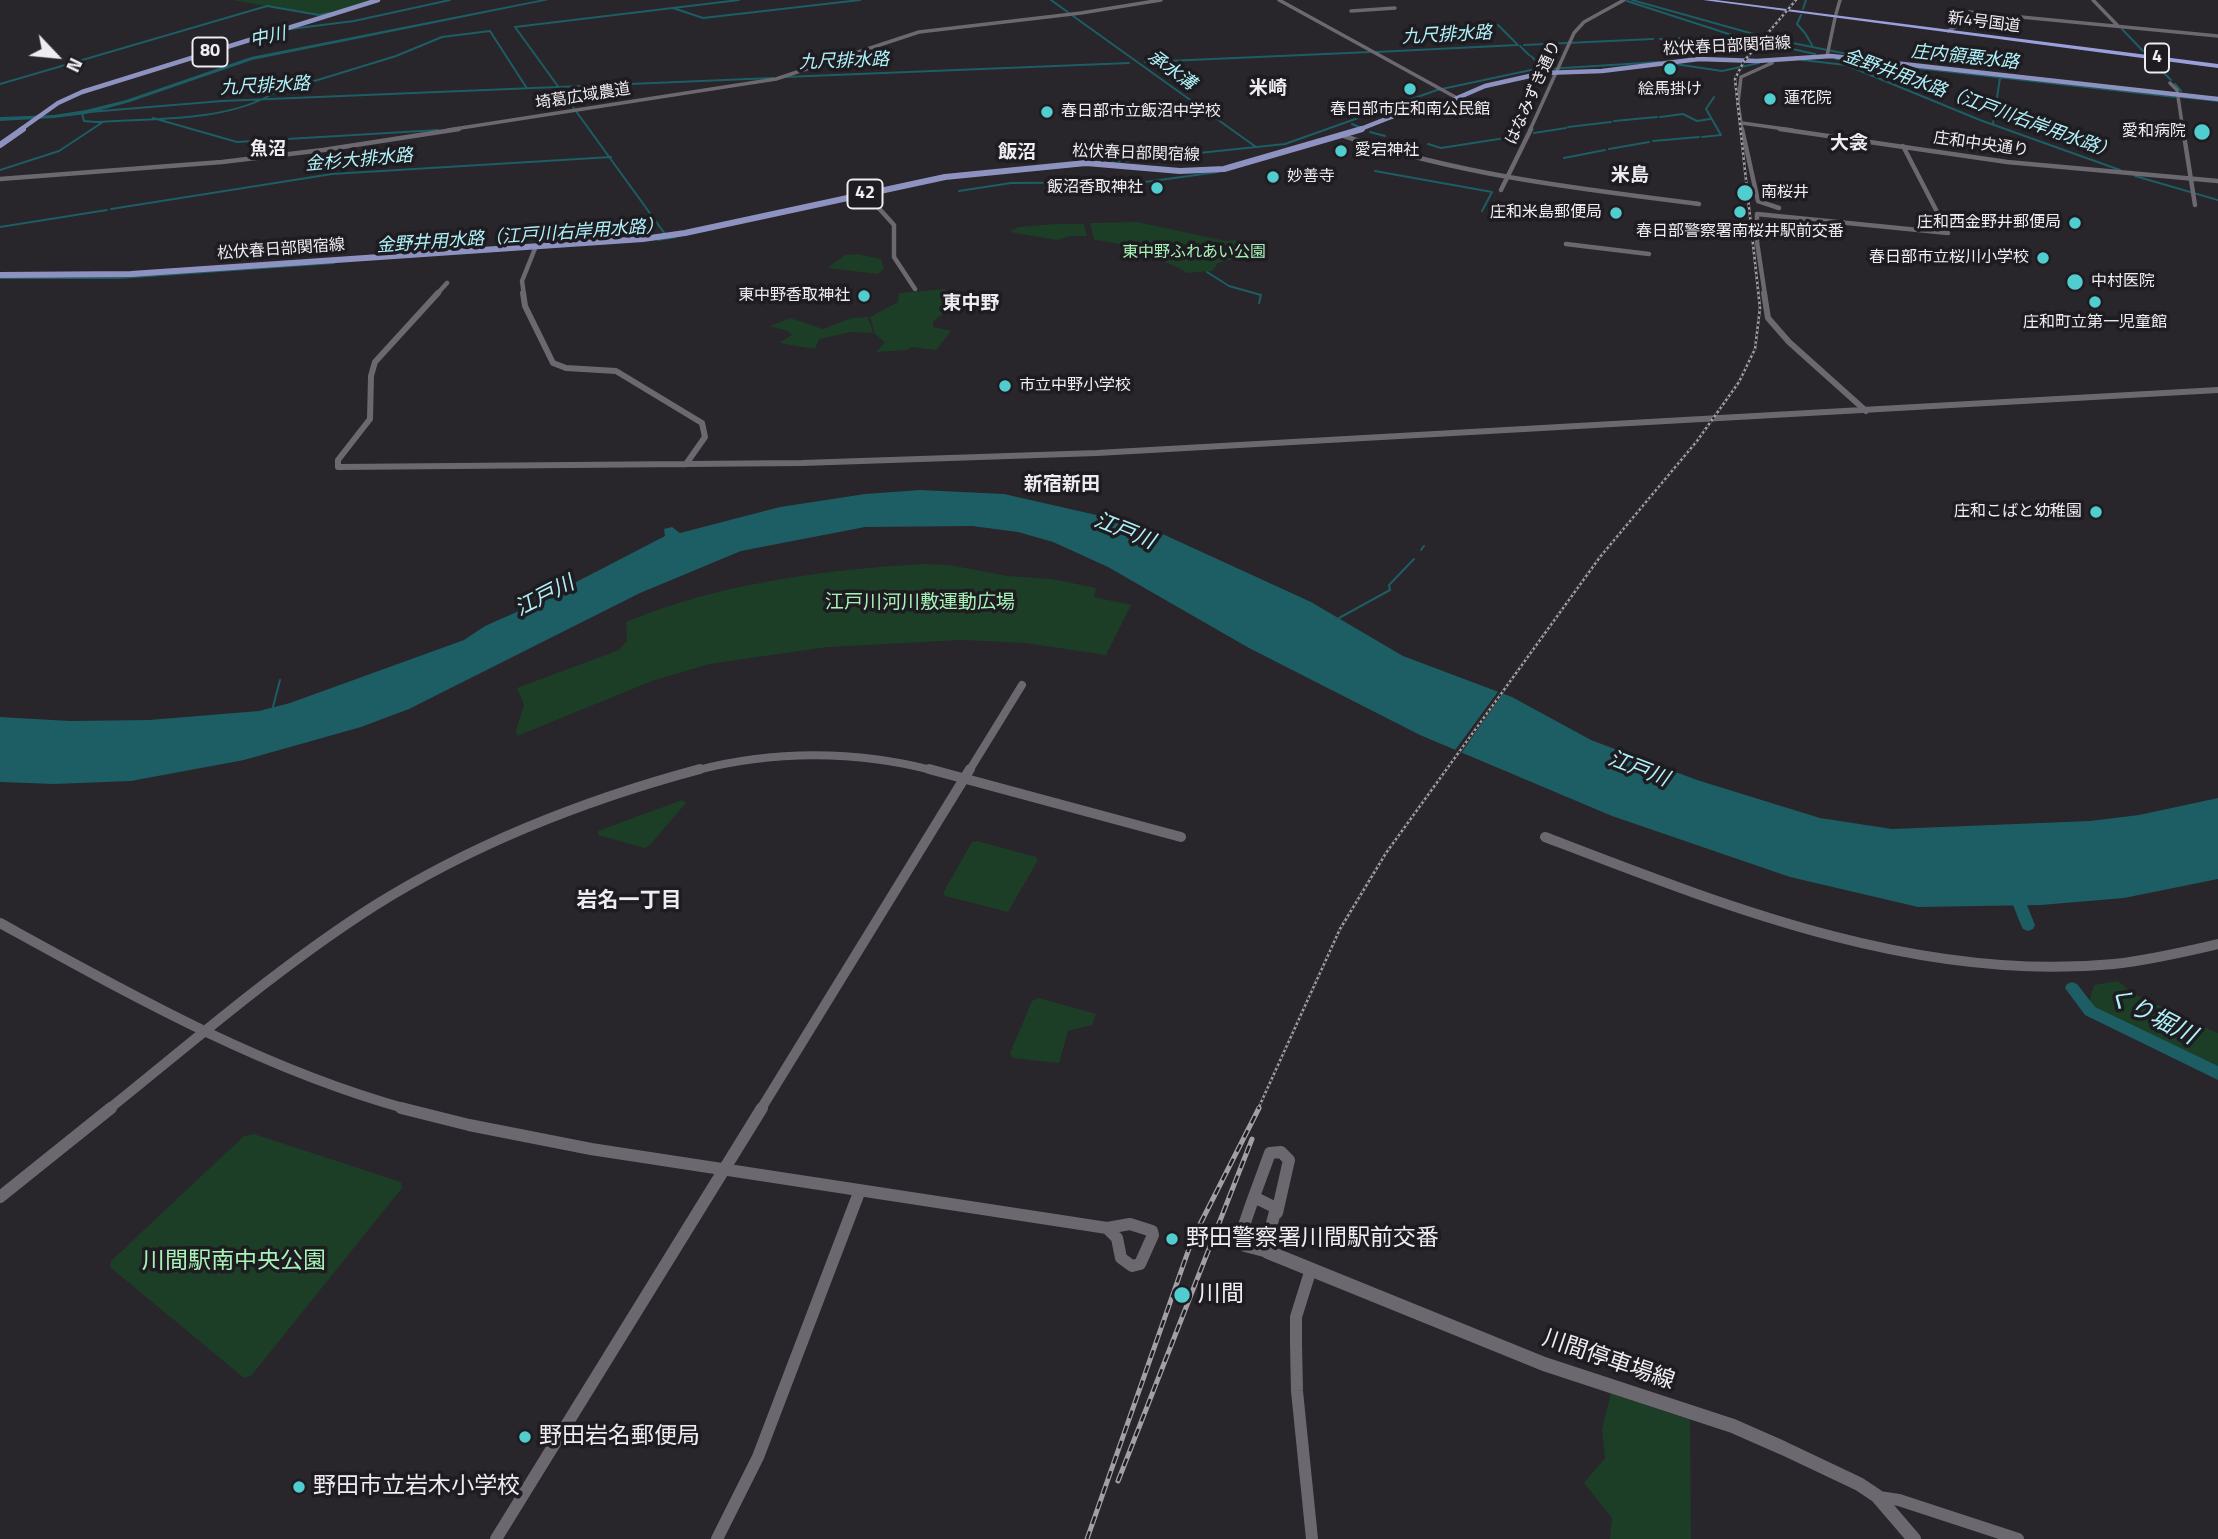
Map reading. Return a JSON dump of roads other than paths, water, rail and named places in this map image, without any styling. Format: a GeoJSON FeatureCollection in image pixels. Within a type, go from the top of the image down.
{"type":"FeatureCollection","features":[{"type":"Feature","properties":{"kind":"highway","name":"新4号国道"},"geometry":{"type":"LineString","coordinates":[[1705,0],[2218,65]]}},
{"type":"Feature","properties":{"kind":"highway","name":"新4号国道"},"geometry":{"type":"LineString","coordinates":[[1714,0],[1787,10]]}},
{"type":"Feature","properties":{"kind":"highway","name":"新4号国道"},"geometry":{"type":"LineString","coordinates":[[1949,30],[2096,50]]}},
{"type":"Feature","properties":{"kind":"highway"},"geometry":{"type":"LineString","coordinates":[[2096,50],[2218,65]]}},
{"type":"Feature","properties":{"kind":"main road","name":"80"},"geometry":{"type":"LineString","coordinates":[[0,145],[61,101],[91,89],[378,0]]}},
{"type":"Feature","properties":{"kind":"main road","name":"松伏春日部関宿線"},"geometry":{"type":"LineString","coordinates":[[0,275],[131,274],[665,237],[945,177],[1074,164],[1108,164],[1189,172],[1216,170],[1343,136],[1485,86],[1557,70],[1601,71],[1707,58],[1768,60],[1827,56],[2218,99]]}},
{"type":"Feature","properties":{"kind":"main road","name":"川間停車場線"},"geometry":{"type":"LineString","coordinates":[[1264,1248],[1544,1364],[1732,1426],[1859,1484],[1877,1496],[1914,1539]]}},
{"type":"Feature","properties":{"kind":"street","name":"埼葛広域農道"},"geometry":{"type":"LineString","coordinates":[[0,178],[222,162],[315,151],[776,79],[919,32],[1081,13],[1161,0]]}},
{"type":"Feature","properties":{"kind":"street"},"geometry":{"type":"LineString","coordinates":[[1279,0],[1457,98]]}},
{"type":"Feature","properties":{"kind":"street","name":"はなみずき通り"},"geometry":{"type":"LineString","coordinates":[[1501,190],[1575,30],[1584,22],[1624,0]]}},
{"type":"Feature","properties":{"kind":"street"},"geometry":{"type":"LineString","coordinates":[[1827,56],[1840,0]]}},
{"type":"Feature","properties":{"kind":"street"},"geometry":{"type":"LineString","coordinates":[[2093,0],[2118,26]]}},
{"type":"Feature","properties":{"kind":"street"},"geometry":{"type":"LineString","coordinates":[[1351,11],[1395,9]]}},
{"type":"Feature","properties":{"kind":"street"},"geometry":{"type":"LineString","coordinates":[[1949,30],[1968,20],[1969,12],[2218,36]]}},
{"type":"Feature","properties":{"kind":"street"},"geometry":{"type":"LineString","coordinates":[[1768,60],[1772,63],[1740,78],[1738,89],[1746,152],[1759,202],[1768,202],[1779,211]]}},
{"type":"Feature","properties":{"kind":"street"},"geometry":{"type":"LineString","coordinates":[[2170,83],[2177,95],[2195,205]]}},
{"type":"Feature","properties":{"kind":"street","name":"庄和中央通り"},"geometry":{"type":"LineString","coordinates":[[1742,123],[2047,167],[2218,181]]}},
{"type":"Feature","properties":{"kind":"street"},"geometry":{"type":"LineString","coordinates":[[1343,136],[1393,154],[1508,179],[1699,204]]}},
{"type":"Feature","properties":{"kind":"street"},"geometry":{"type":"LineString","coordinates":[[1866,411],[1789,342],[1768,318],[1757,242],[1758,214],[1779,211],[1948,233],[1903,146]]}},
{"type":"Feature","properties":{"kind":"street"},"geometry":{"type":"LineString","coordinates":[[866,195],[894,225],[894,257],[915,289]]}},
{"type":"Feature","properties":{"kind":"street"},"geometry":{"type":"LineString","coordinates":[[1566,244],[1649,254]]}},
{"type":"Feature","properties":{"kind":"street"},"geometry":{"type":"LineString","coordinates":[[536,246],[522,281],[525,306],[553,363],[571,368],[616,371],[702,423],[705,437],[686,464]]}},
{"type":"Feature","properties":{"kind":"street"},"geometry":{"type":"LineString","coordinates":[[447,284],[375,362],[372,369],[370,419],[338,460],[338,467],[686,464],[1097,453],[2218,390]]}},
{"type":"Feature","properties":{"kind":"street"},"geometry":{"type":"LineString","coordinates":[[496,1539],[1022,685]]}},
{"type":"Feature","properties":{"kind":"street"},"geometry":{"type":"LineString","coordinates":[[0,1198],[308,951],[399,891],[493,844],[643,783],[690,769],[739,760],[821,754],[889,760],[1181,837]]}},
{"type":"Feature","properties":{"kind":"street"},"geometry":{"type":"LineString","coordinates":[[1545,837],[1661,882],[1799,928],[1962,960],[2021,966],[2101,965],[2218,944]]}},
{"type":"Feature","properties":{"kind":"street"},"geometry":{"type":"LineString","coordinates":[[0,923],[205,1033],[345,1090],[446,1120],[511,1135],[724,1170],[1107,1228]]}},
{"type":"Feature","properties":{"kind":"street"},"geometry":{"type":"LineString","coordinates":[[1277,1151],[1284,1154],[1289,1160],[1277,1213],[1264,1248],[1245,1246],[1240,1237],[1252,1202],[1270,1153],[1277,1151]]}},
{"type":"Feature","properties":{"kind":"street"},"geometry":{"type":"LineString","coordinates":[[717,1539],[758,1457],[860,1190]]}},
{"type":"Feature","properties":{"kind":"street"},"geometry":{"type":"LineString","coordinates":[[1252,1202],[1258,1199],[1274,1205],[1277,1213]]}},
{"type":"Feature","properties":{"kind":"street"},"geometry":{"type":"LineString","coordinates":[[1311,1269],[1296,1317],[1296,1345],[1297,1391],[1312,1539]]}},
{"type":"Feature","properties":{"kind":"street"},"geometry":{"type":"LineString","coordinates":[[1877,1496],[1899,1500],[2018,1539]]}},
{"type":"Feature","properties":{"kind":"water","name":"江戸川"},"geometry":{"type":"Polygon","coordinates":[[[920,490],[1004,494],[1145,526],[1311,602],[1403,656],[1512,697],[1591,740],[1697,780],[1820,818],[1892,829],[2090,821],[2139,815],[2218,798],[2218,879],[2124,898],[2041,905],[1918,907],[1790,877],[1612,816],[1420,735],[1249,648],[1108,567],[1053,542],[1018,532],[972,526],[865,527],[741,551],[640,593],[409,709],[361,727],[244,760],[131,781],[54,784],[0,782],[0,717],[70,721],[149,720],[259,711],[290,703],[464,640],[485,626],[528,607],[665,536],[664,529],[672,527],[680,533],[780,507],[865,494],[920,490]]]}},
{"type":"Feature","properties":{"kind":"waterway"},"geometry":{"type":"LineString","coordinates":[[290,29],[354,21],[450,0]]}},
{"type":"Feature","properties":{"kind":"waterway","name":"中川"},"geometry":{"type":"LineString","coordinates":[[0,119],[86,112],[128,101],[251,59],[547,0]]}},
{"type":"Feature","properties":{"kind":"waterway"},"geometry":{"type":"LineString","coordinates":[[558,87],[515,27],[739,0]]}},
{"type":"Feature","properties":{"kind":"waterway"},"geometry":{"type":"LineString","coordinates":[[673,8],[703,18],[860,0]]}},
{"type":"Feature","properties":{"kind":"waterway","name":"承水溝"},"geometry":{"type":"LineString","coordinates":[[1051,0],[1069,13]]}},
{"type":"Feature","properties":{"kind":"waterway","name":"庄内領悪水路"},"geometry":{"type":"LineString","coordinates":[[1632,0],[1768,38],[1862,57]]}},
{"type":"Feature","properties":{"kind":"waterway"},"geometry":{"type":"LineString","coordinates":[[1803,9],[1806,0]]}},
{"type":"Feature","properties":{"kind":"waterway"},"geometry":{"type":"LineString","coordinates":[[1627,1],[1738,37],[1815,54]]}},
{"type":"Feature","properties":{"kind":"waterway"},"geometry":{"type":"LineString","coordinates":[[0,84],[267,6],[319,15],[330,13]]}},
{"type":"Feature","properties":{"kind":"waterway"},"geometry":{"type":"LineString","coordinates":[[1801,15],[1797,24],[1804,32]]}},
{"type":"Feature","properties":{"kind":"waterway","name":"承水溝"},"geometry":{"type":"LineString","coordinates":[[1073,16],[1256,147]]}},
{"type":"Feature","properties":{"kind":"waterway"},"geometry":{"type":"LineString","coordinates":[[1498,25],[1517,44]]}},
{"type":"Feature","properties":{"kind":"waterway"},"geometry":{"type":"LineString","coordinates":[[2122,29],[2143,51]]}},
{"type":"Feature","properties":{"kind":"waterway"},"geometry":{"type":"LineString","coordinates":[[261,99],[396,56],[442,37],[490,31],[526,87]]}},
{"type":"Feature","properties":{"kind":"waterway"},"geometry":{"type":"LineString","coordinates":[[1805,33],[1812,45]]}},
{"type":"Feature","properties":{"kind":"waterway","name":"九尺排水路"},"geometry":{"type":"LineString","coordinates":[[1660,39],[1723,37]]}},
{"type":"Feature","properties":{"kind":"waterway","name":"九尺排水路"},"geometry":{"type":"LineString","coordinates":[[1524,45],[1653,39]]}},
{"type":"Feature","properties":{"kind":"waterway","name":"九尺排水路"},"geometry":{"type":"LineString","coordinates":[[1376,52],[1518,45]]}},
{"type":"Feature","properties":{"kind":"waterway"},"geometry":{"type":"LineString","coordinates":[[1520,46],[1529,55]]}},
{"type":"Feature","properties":{"kind":"waterway","name":"九尺排水路"},"geometry":{"type":"LineString","coordinates":[[1145,62],[1370,52]]}},
{"type":"Feature","properties":{"kind":"waterway"},"geometry":{"type":"LineString","coordinates":[[1531,56],[1543,68]]}},
{"type":"Feature","properties":{"kind":"waterway","name":"庄内領悪水路"},"geometry":{"type":"LineString","coordinates":[[1836,59],[2175,97]]}},
{"type":"Feature","properties":{"kind":"waterway","name":"金野井用水路（江戸川右岸用水路）"},"geometry":{"type":"LineString","coordinates":[[1802,60],[1846,65],[1980,120],[2120,170]]}},
{"type":"Feature","properties":{"kind":"waterway"},"geometry":{"type":"LineString","coordinates":[[2152,61],[2171,80]]}},
{"type":"Feature","properties":{"kind":"waterway","name":"金野井用水路（江戸川右岸用水路）"},"geometry":{"type":"LineString","coordinates":[[1113,162],[1285,144],[1437,90],[1531,70],[1659,62]]}},
{"type":"Feature","properties":{"kind":"waterway","name":"九尺排水路"},"geometry":{"type":"LineString","coordinates":[[785,77],[1129,63]]}},
{"type":"Feature","properties":{"kind":"waterway","name":"金野井用水路（江戸川右岸用水路）"},"geometry":{"type":"LineString","coordinates":[[1675,64],[1722,71],[1759,63]]}},
{"type":"Feature","properties":{"kind":"waterway","name":"九尺排水路"},"geometry":{"type":"LineString","coordinates":[[558,87],[773,78]]}},
{"type":"Feature","properties":{"kind":"waterway"},"geometry":{"type":"LineString","coordinates":[[1993,124],[2000,78]]}},
{"type":"Feature","properties":{"kind":"waterway"},"geometry":{"type":"LineString","coordinates":[[2175,84],[2181,91]]}},
{"type":"Feature","properties":{"kind":"waterway","name":"九尺排水路"},"geometry":{"type":"LineString","coordinates":[[261,99],[558,87]]}},
{"type":"Feature","properties":{"kind":"waterway"},"geometry":{"type":"LineString","coordinates":[[558,87],[609,157]]}},
{"type":"Feature","properties":{"kind":"waterway"},"geometry":{"type":"LineString","coordinates":[[1702,137],[1721,135],[1706,109],[1714,97]]}},
{"type":"Feature","properties":{"kind":"waterway","name":"庄内領悪水路"},"geometry":{"type":"LineString","coordinates":[[2181,97],[2218,101]]}},
{"type":"Feature","properties":{"kind":"waterway","name":"九尺排水路"},"geometry":{"type":"LineString","coordinates":[[89,112],[261,99]]}},
{"type":"Feature","properties":{"kind":"waterway"},"geometry":{"type":"LineString","coordinates":[[156,119],[232,110],[261,99]]}},
{"type":"Feature","properties":{"kind":"waterway"},"geometry":{"type":"LineString","coordinates":[[82,113],[84,121],[96,122],[156,119]]}},
{"type":"Feature","properties":{"kind":"waterway"},"geometry":{"type":"LineString","coordinates":[[1660,117],[1683,114],[1697,121],[1710,119]]}},
{"type":"Feature","properties":{"kind":"waterway"},"geometry":{"type":"LineString","coordinates":[[1614,121],[1657,117]]}},
{"type":"Feature","properties":{"kind":"waterway"},"geometry":{"type":"LineString","coordinates":[[156,119],[237,142],[438,130]]}},
{"type":"Feature","properties":{"kind":"waterway"},"geometry":{"type":"LineString","coordinates":[[0,170],[59,151],[103,122]]}},
{"type":"Feature","properties":{"kind":"waterway"},"geometry":{"type":"LineString","coordinates":[[1568,127],[1611,122]]}},
{"type":"Feature","properties":{"kind":"waterway"},"geometry":{"type":"LineString","coordinates":[[1352,124],[1361,128]]}},
{"type":"Feature","properties":{"kind":"waterway"},"geometry":{"type":"LineString","coordinates":[[1534,133],[1566,128]]}},
{"type":"Feature","properties":{"kind":"waterway"},"geometry":{"type":"LineString","coordinates":[[1370,132],[1385,136]]}},
{"type":"Feature","properties":{"kind":"waterway"},"geometry":{"type":"LineString","coordinates":[[1428,144],[1441,148],[1518,136]]}},
{"type":"Feature","properties":{"kind":"waterway"},"geometry":{"type":"LineString","coordinates":[[1653,141],[1699,137]]}},
{"type":"Feature","properties":{"kind":"waterway"},"geometry":{"type":"LineString","coordinates":[[1609,149],[1649,142]]}},
{"type":"Feature","properties":{"kind":"waterway"},"geometry":{"type":"LineString","coordinates":[[1564,158],[1605,150]]}},
{"type":"Feature","properties":{"kind":"waterway","name":"金杉大排水路"},"geometry":{"type":"LineString","coordinates":[[111,209],[332,174],[609,157]]}},
{"type":"Feature","properties":{"kind":"waterway"},"geometry":{"type":"LineString","coordinates":[[609,157],[665,234]]}},
{"type":"Feature","properties":{"kind":"waterway"},"geometry":{"type":"LineString","coordinates":[[1375,171],[1492,192],[1482,211]]}},
{"type":"Feature","properties":{"kind":"waterway"},"geometry":{"type":"LineString","coordinates":[[959,191],[1011,183],[1145,182],[1218,172]]}},
{"type":"Feature","properties":{"kind":"waterway","name":"金野井用水路（江戸川右岸用水路）"},"geometry":{"type":"LineString","coordinates":[[2135,176],[2218,200]]}},
{"type":"Feature","properties":{"kind":"waterway","name":"金杉大排水路"},"geometry":{"type":"LineString","coordinates":[[0,227],[107,210]]}},
{"type":"Feature","properties":{"kind":"waterway","name":"金野井用水路（江戸川右岸用水路）"},"geometry":{"type":"LineString","coordinates":[[658,240],[676,237]]}},
{"type":"Feature","properties":{"kind":"waterway","name":"金野井用水路（江戸川右岸用水路）"},"geometry":{"type":"LineString","coordinates":[[0,278],[120,278],[334,263]]}},
{"type":"Feature","properties":{"kind":"waterway"},"geometry":{"type":"LineString","coordinates":[[1207,272],[1229,286],[1261,295],[1259,303]]}},
{"type":"Feature","properties":{"kind":"waterway"},"geometry":{"type":"LineString","coordinates":[[1421,550],[1424,546]]}},
{"type":"Feature","properties":{"kind":"waterway"},"geometry":{"type":"LineString","coordinates":[[1339,618],[1390,590],[1389,585],[1414,559]]}},
{"type":"Feature","properties":{"kind":"waterway"},"geometry":{"type":"LineString","coordinates":[[273,707],[280,680]]}},
{"type":"Feature","properties":{"kind":"waterway","name":"くり堀川"},"geometry":{"type":"LineString","coordinates":[[2014,890],[2028,925]]}},
{"type":"Feature","properties":{"kind":"waterway","name":"くり堀川"},"geometry":{"type":"LineString","coordinates":[[2072,988],[2090,1011],[2218,1073]]}},
{"type":"Feature","properties":{"kind":"railway"},"geometry":{"type":"LineString","coordinates":[[1258,1109],[1340,929],[1386,853],[1600,557],[1697,441],[1739,382],[1755,349],[1760,308],[1735,79],[1744,61],[1796,0]]}},
{"type":"Feature","properties":{"kind":"railway"},"geometry":{"type":"LineString","coordinates":[[1087,1539],[1192,1240],[1259,1108]]}},
{"type":"Feature","properties":{"kind":"railway"},"geometry":{"type":"LineString","coordinates":[[1118,1481],[1252,1139]]}},
{"type":"Feature","properties":{"kind":"place","name":"絵馬掛け"},"geometry":{"type":"Point","coordinates":[1670,69]}},
{"type":"Feature","properties":{"kind":"place","name":"春日部市庄和南公民館"},"geometry":{"type":"Point","coordinates":[1410,89]}},
{"type":"Feature","properties":{"kind":"place","name":"蓮花院"},"geometry":{"type":"Point","coordinates":[1770,99]}},
{"type":"Feature","properties":{"kind":"place","name":"春日部市立飯沼中学校"},"geometry":{"type":"Point","coordinates":[1047,112]}},
{"type":"Feature","properties":{"kind":"place","name":"愛和病院"},"geometry":{"type":"Point","coordinates":[2202,132]}},
{"type":"Feature","properties":{"kind":"place","name":"愛宕神社"},"geometry":{"type":"Point","coordinates":[1341,151]}},
{"type":"Feature","properties":{"kind":"place","name":"妙善寺"},"geometry":{"type":"Point","coordinates":[1273,177]}},
{"type":"Feature","properties":{"kind":"place","name":"飯沼香取神社"},"geometry":{"type":"Point","coordinates":[1157,188]}},
{"type":"Feature","properties":{"kind":"place","name":"南桜井"},"geometry":{"type":"Point","coordinates":[1745,193]}},
{"type":"Feature","properties":{"kind":"place","name":"春日部警察署南桜井駅前交番"},"geometry":{"type":"Point","coordinates":[1740,212]}},
{"type":"Feature","properties":{"kind":"place","name":"庄和米島郵便局"},"geometry":{"type":"Point","coordinates":[1616,213]}},
{"type":"Feature","properties":{"kind":"place","name":"庄和西金野井郵便局"},"geometry":{"type":"Point","coordinates":[2075,223]}},
{"type":"Feature","properties":{"kind":"place","name":"春日部市立桜川小学校"},"geometry":{"type":"Point","coordinates":[2043,258]}},
{"type":"Feature","properties":{"kind":"place","name":"中村医院"},"geometry":{"type":"Point","coordinates":[2075,282]}},
{"type":"Feature","properties":{"kind":"place","name":"東中野香取神社"},"geometry":{"type":"Point","coordinates":[864,296]}},
{"type":"Feature","properties":{"kind":"place","name":"庄和町立第一児童館"},"geometry":{"type":"Point","coordinates":[2095,302]}},
{"type":"Feature","properties":{"kind":"place","name":"市立中野小学校"},"geometry":{"type":"Point","coordinates":[1005,386]}},
{"type":"Feature","properties":{"kind":"place","name":"庄和こばと幼稚園"},"geometry":{"type":"Point","coordinates":[2096,512]}},
{"type":"Feature","properties":{"kind":"place","name":"野田警察署川間駅前交番"},"geometry":{"type":"Point","coordinates":[1172,1239]}},
{"type":"Feature","properties":{"kind":"place","name":"川間"},"geometry":{"type":"Point","coordinates":[1182,1295]}},
{"type":"Feature","properties":{"kind":"place","name":"野田岩名郵便局"},"geometry":{"type":"Point","coordinates":[525,1437]}},
{"type":"Feature","properties":{"kind":"place","name":"野田市立岩木小学校"},"geometry":{"type":"Point","coordinates":[299,1487]}},
{"type":"Feature","properties":{"kind":"district","name":"米崎"},"geometry":{"type":"Point","coordinates":[1268,89]}},
{"type":"Feature","properties":{"kind":"district","name":"大衾"},"geometry":{"type":"Point","coordinates":[1849,144]}},
{"type":"Feature","properties":{"kind":"district","name":"魚沼"},"geometry":{"type":"Point","coordinates":[268,151]}},
{"type":"Feature","properties":{"kind":"district","name":"飯沼"},"geometry":{"type":"Point","coordinates":[1017,153]}},
{"type":"Feature","properties":{"kind":"district","name":"米島"},"geometry":{"type":"Point","coordinates":[1630,176]}},
{"type":"Feature","properties":{"kind":"district","name":"東中野"},"geometry":{"type":"Point","coordinates":[971,304]}},
{"type":"Feature","properties":{"kind":"district","name":"新宿新田"},"geometry":{"type":"Point","coordinates":[1062,485]}},
{"type":"Feature","properties":{"kind":"district","name":"岩名一丁目"},"geometry":{"type":"Point","coordinates":[629,902]}},
{"type":"Feature","properties":{"kind":"park label","name":"東中野ふれあい公園"},"geometry":{"type":"Point","coordinates":[1194,253]}},
{"type":"Feature","properties":{"kind":"park label","name":"江戸川河川敷運動広場"},"geometry":{"type":"Point","coordinates":[920,603]}},
{"type":"Feature","properties":{"kind":"park label","name":"川間駅南中央公園"},"geometry":{"type":"Point","coordinates":[234,1262]}}]}
